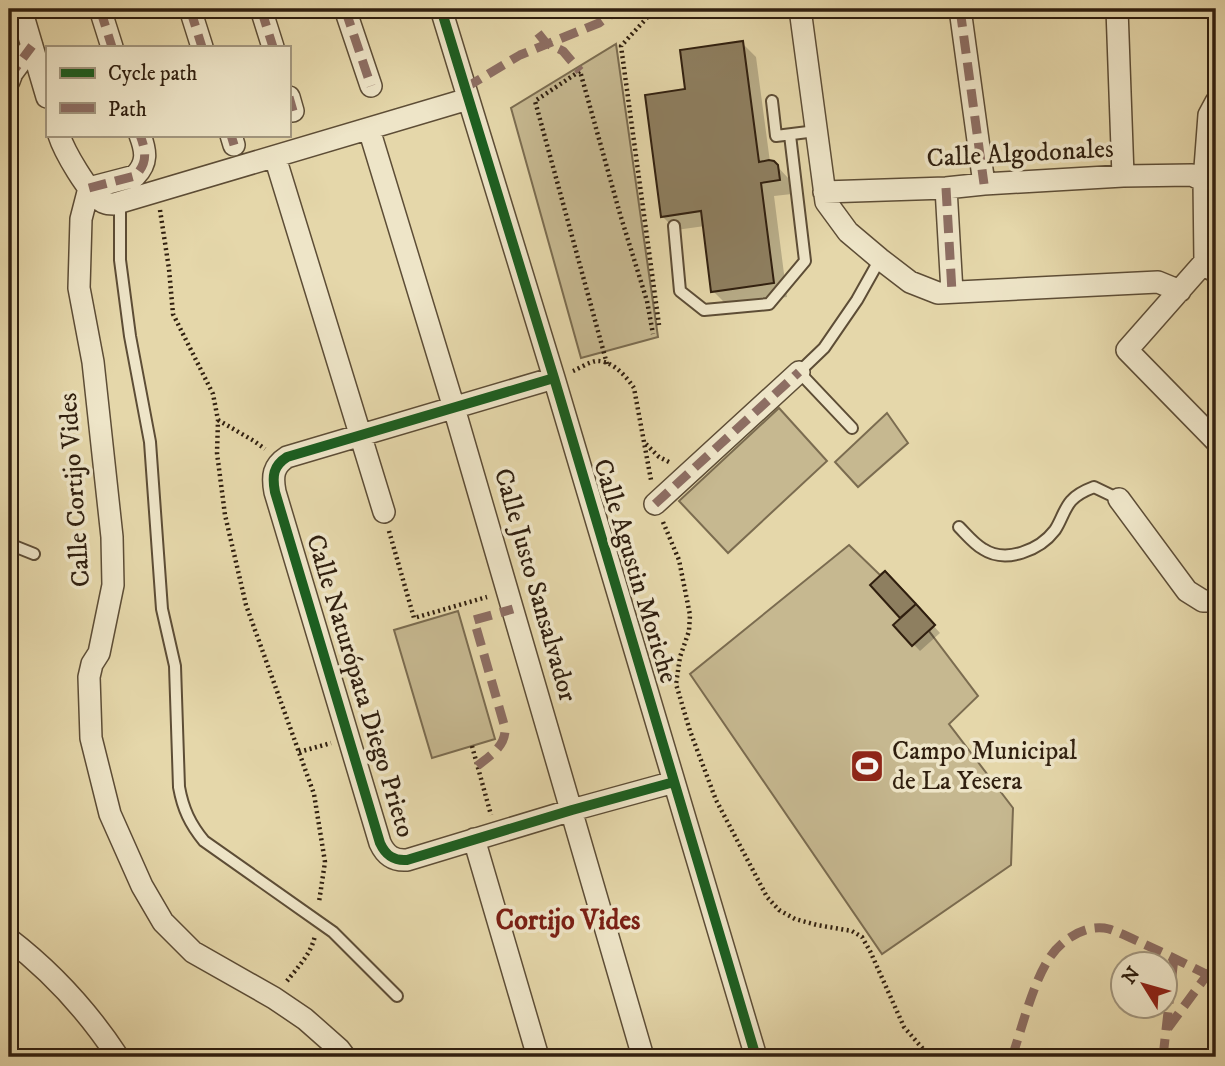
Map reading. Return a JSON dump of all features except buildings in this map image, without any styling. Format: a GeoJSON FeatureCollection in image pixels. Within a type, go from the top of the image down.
{"type":"FeatureCollection","features":[{"type":"Feature","properties":{"kind":"street"},"geometry":{"type":"LineString","coordinates":[[21,9],[46,94]]}},
{"type":"Feature","properties":{"kind":"street"},"geometry":{"type":"LineString","coordinates":[[100,9],[113,46]]}},
{"type":"Feature","properties":{"kind":"street"},"geometry":{"type":"LineString","coordinates":[[190,9],[202,46]]}},
{"type":"Feature","properties":{"kind":"street"},"geometry":{"type":"LineString","coordinates":[[261,9],[273,46]]}},
{"type":"Feature","properties":{"kind":"street"},"geometry":{"type":"LineString","coordinates":[[345,9],[371,86]]}},
{"type":"Feature","properties":{"kind":"street","name":"Calle Agustin Moriche"},"geometry":{"type":"LineString","coordinates":[[441,9],[756,1057]]}},
{"type":"Feature","properties":{"kind":"street"},"geometry":{"type":"LineString","coordinates":[[800,9],[826,202],[848,232],[910,282],[938,293],[1158,282],[1180,291]]}},
{"type":"Feature","properties":{"kind":"street"},"geometry":{"type":"LineString","coordinates":[[960,9],[984,184]]}},
{"type":"Feature","properties":{"kind":"street"},"geometry":{"type":"LineString","coordinates":[[1117,9],[1123,176]]}},
{"type":"Feature","properties":{"kind":"street"},"geometry":{"type":"LineString","coordinates":[[9,81],[32,46]]}},
{"type":"Feature","properties":{"kind":"street"},"geometry":{"type":"LineString","coordinates":[[59,136],[62,147],[89,188],[108,204],[120,203],[468,99]]}},
{"type":"Feature","properties":{"kind":"street"},"geometry":{"type":"LineString","coordinates":[[1216,102],[1209,115],[1212,261],[1180,291],[1127,350],[1216,441]]}},
{"type":"Feature","properties":{"kind":"street","name":"Calle Justo Sansalvador"},"geometry":{"type":"LineString","coordinates":[[369,129],[454,408],[643,1057]]}},
{"type":"Feature","properties":{"kind":"street"},"geometry":{"type":"LineString","coordinates":[[89,188],[135,176],[144,164],[146,151],[141,136]]}},
{"type":"Feature","properties":{"kind":"street"},"geometry":{"type":"LineString","coordinates":[[275,157],[384,512]]}},
{"type":"Feature","properties":{"kind":"street","name":"Calle Algodonales"},"geometry":{"type":"LineString","coordinates":[[824,192],[1123,176],[1192,175],[1210,184]]}},
{"type":"Feature","properties":{"kind":"street"},"geometry":{"type":"LineString","coordinates":[[946,187],[953,292]]}},
{"type":"Feature","properties":{"kind":"street","name":"Calle Cortijo Vides"},"geometry":{"type":"LineString","coordinates":[[89,188],[81,219],[79,288],[93,362],[112,537],[113,585],[99,653],[92,664],[89,677],[91,738],[110,814],[142,886],[163,922],[193,952],[305,1019],[345,1057]]}},
{"type":"Feature","properties":{"kind":"street"},"geometry":{"type":"LineString","coordinates":[[655,504],[799,372]]}},
{"type":"Feature","properties":{"kind":"street"},"geometry":{"type":"LineString","coordinates":[[287,458],[554,379]]}},
{"type":"Feature","properties":{"kind":"street","name":"Calle Naturópata Diego Prieto"},"geometry":{"type":"LineString","coordinates":[[287,458],[275,467],[273,483],[380,844],[393,859],[407,860],[474,839]]}},
{"type":"Feature","properties":{"kind":"street"},"geometry":{"type":"LineString","coordinates":[[1119,499],[1187,591],[1203,601],[1216,601]]}},
{"type":"Feature","properties":{"kind":"street"},"geometry":{"type":"LineString","coordinates":[[538,1057],[474,839],[674,782]]}},
{"type":"Feature","properties":{"kind":"street"},"geometry":{"type":"LineString","coordinates":[[9,939],[39,963],[72,998],[118,1057]]}},
{"type":"Feature","properties":{"kind":"lane"},"geometry":{"type":"LineString","coordinates":[[772,102],[776,136],[816,131]]}},
{"type":"Feature","properties":{"kind":"lane"},"geometry":{"type":"LineString","coordinates":[[674,226],[680,290],[688,297],[704,310],[769,304],[805,261],[790,135]]}},
{"type":"Feature","properties":{"kind":"lane"},"geometry":{"type":"LineString","coordinates":[[120,203],[120,260],[130,336],[150,443],[162,609],[175,666],[179,787],[183,807],[191,825],[204,841],[333,932],[397,996]]}},
{"type":"Feature","properties":{"kind":"lane"},"geometry":{"type":"LineString","coordinates":[[852,428],[799,372],[824,348],[858,300],[880,259]]}},
{"type":"Feature","properties":{"kind":"lane"},"geometry":{"type":"LineString","coordinates":[[959,527],[984,550],[999,555],[1015,555],[1041,544],[1054,531],[1071,501],[1082,492],[1094,487],[1119,499]]}},
{"type":"Feature","properties":{"kind":"lane"},"geometry":{"type":"LineString","coordinates":[[9,544],[34,554]]}},
{"type":"Feature","properties":{"kind":"path"},"geometry":{"type":"LineString","coordinates":[[655,9],[621,46],[659,325]]}},
{"type":"Feature","properties":{"kind":"path"},"geometry":{"type":"LineString","coordinates":[[607,364],[535,101],[580,71],[620,215],[648,301],[653,334]]}},
{"type":"Feature","properties":{"kind":"path"},"geometry":{"type":"LineString","coordinates":[[155,192],[163,218],[173,314],[213,394],[218,420],[218,453],[225,515],[246,605],[314,794],[325,862],[314,942],[274,999]]}},
{"type":"Feature","properties":{"kind":"path"},"geometry":{"type":"LineString","coordinates":[[554,379],[596,361],[618,369],[634,388],[655,504],[678,560],[690,615],[689,631],[680,657],[676,684],[716,800],[766,897],[779,910],[795,919],[852,931],[862,937],[904,1027],[930,1057]]}},
{"type":"Feature","properties":{"kind":"path"},"geometry":{"type":"LineString","coordinates":[[218,420],[287,458]]}},
{"type":"Feature","properties":{"kind":"path"},"geometry":{"type":"LineString","coordinates":[[644,443],[659,457],[693,470]]}},
{"type":"Feature","properties":{"kind":"path"},"geometry":{"type":"LineString","coordinates":[[384,512],[414,618],[508,591]]}},
{"type":"Feature","properties":{"kind":"path"},"geometry":{"type":"LineString","coordinates":[[299,752],[349,739]]}},
{"type":"Feature","properties":{"kind":"path"},"geometry":{"type":"LineString","coordinates":[[472,746],[496,832]]}},
{"type":"Feature","properties":{"kind":"shaded area"},"geometry":{"type":"Polygon","coordinates":[[[616,44],[658,337],[581,358],[511,108],[616,44]]]}},
{"type":"Feature","properties":{"kind":"shaded area"},"geometry":{"type":"Polygon","coordinates":[[[779,408],[827,461],[728,553],[679,501],[779,408]]]}},
{"type":"Feature","properties":{"kind":"shaded area"},"geometry":{"type":"Polygon","coordinates":[[[887,413],[908,443],[858,487],[835,462],[887,413]]]}},
{"type":"Feature","properties":{"kind":"shaded area","name":"Campo Municipal de La Yesera"},"geometry":{"type":"Polygon","coordinates":[[[849,545],[880,575],[885,571],[935,625],[929,631],[978,696],[949,724],[1013,808],[1011,865],[882,954],[690,674],[849,545]]]}},
{"type":"Feature","properties":{"kind":"shaded area"},"geometry":{"type":"Polygon","coordinates":[[[458,611],[495,739],[432,758],[394,630],[458,611]]]}},
{"type":"Feature","properties":{"kind":"marked path"},"geometry":{"type":"LineString","coordinates":[[100,9],[112,46]]}},
{"type":"Feature","properties":{"kind":"marked path"},"geometry":{"type":"LineString","coordinates":[[190,9],[202,46]]}},
{"type":"Feature","properties":{"kind":"marked path"},"geometry":{"type":"LineString","coordinates":[[261,9],[273,46]]}},
{"type":"Feature","properties":{"kind":"marked path"},"geometry":{"type":"LineString","coordinates":[[345,9],[371,86]]}},
{"type":"Feature","properties":{"kind":"marked path"},"geometry":{"type":"LineString","coordinates":[[465,88],[520,55],[599,23],[619,9]]}},
{"type":"Feature","properties":{"kind":"marked path"},"geometry":{"type":"LineString","coordinates":[[960,9],[984,184]]}},
{"type":"Feature","properties":{"kind":"marked path"},"geometry":{"type":"LineString","coordinates":[[538,33],[546,43],[563,51],[580,71]]}},
{"type":"Feature","properties":{"kind":"marked path"},"geometry":{"type":"LineString","coordinates":[[9,81],[32,46]]}},
{"type":"Feature","properties":{"kind":"marked path"},"geometry":{"type":"LineString","coordinates":[[290,100],[293,111]]}},
{"type":"Feature","properties":{"kind":"marked path"},"geometry":{"type":"LineString","coordinates":[[89,188],[135,176],[145,157],[140,136]]}},
{"type":"Feature","properties":{"kind":"marked path"},"geometry":{"type":"LineString","coordinates":[[231,136],[234,145]]}},
{"type":"Feature","properties":{"kind":"marked path"},"geometry":{"type":"LineString","coordinates":[[946,188],[952,292]]}},
{"type":"Feature","properties":{"kind":"marked path"},"geometry":{"type":"LineString","coordinates":[[655,504],[799,372]]}},
{"type":"Feature","properties":{"kind":"marked path"},"geometry":{"type":"LineString","coordinates":[[477,766],[500,745],[505,728],[474,620],[513,609]]}},
{"type":"Feature","properties":{"kind":"marked path"},"geometry":{"type":"LineString","coordinates":[[1012,1057],[1044,967],[1061,944],[1084,930],[1109,929],[1216,979]]}},
{"type":"Feature","properties":{"kind":"marked path"},"geometry":{"type":"LineString","coordinates":[[1168,1028],[1216,966]]}},
{"type":"Feature","properties":{"kind":"marked path"},"geometry":{"type":"LineString","coordinates":[[1163,1057],[1167,1020]]}},
{"type":"Feature","properties":{"kind":"cycle path"},"geometry":{"type":"LineString","coordinates":[[441,9],[756,1057]]}},
{"type":"Feature","properties":{"kind":"cycle path"},"geometry":{"type":"LineString","coordinates":[[554,378],[287,457],[275,472],[275,492],[380,843],[391,857],[407,860],[674,782]]}},
{"type":"Feature","properties":{"kind":"place","name":"Campo Municipal de La Yesera"},"geometry":{"type":"Point","coordinates":[867,766]}},
{"type":"Feature","properties":{"kind":"district","name":"Cortijo Vides"},"geometry":{"type":"Point","coordinates":[568,920]}}]}
